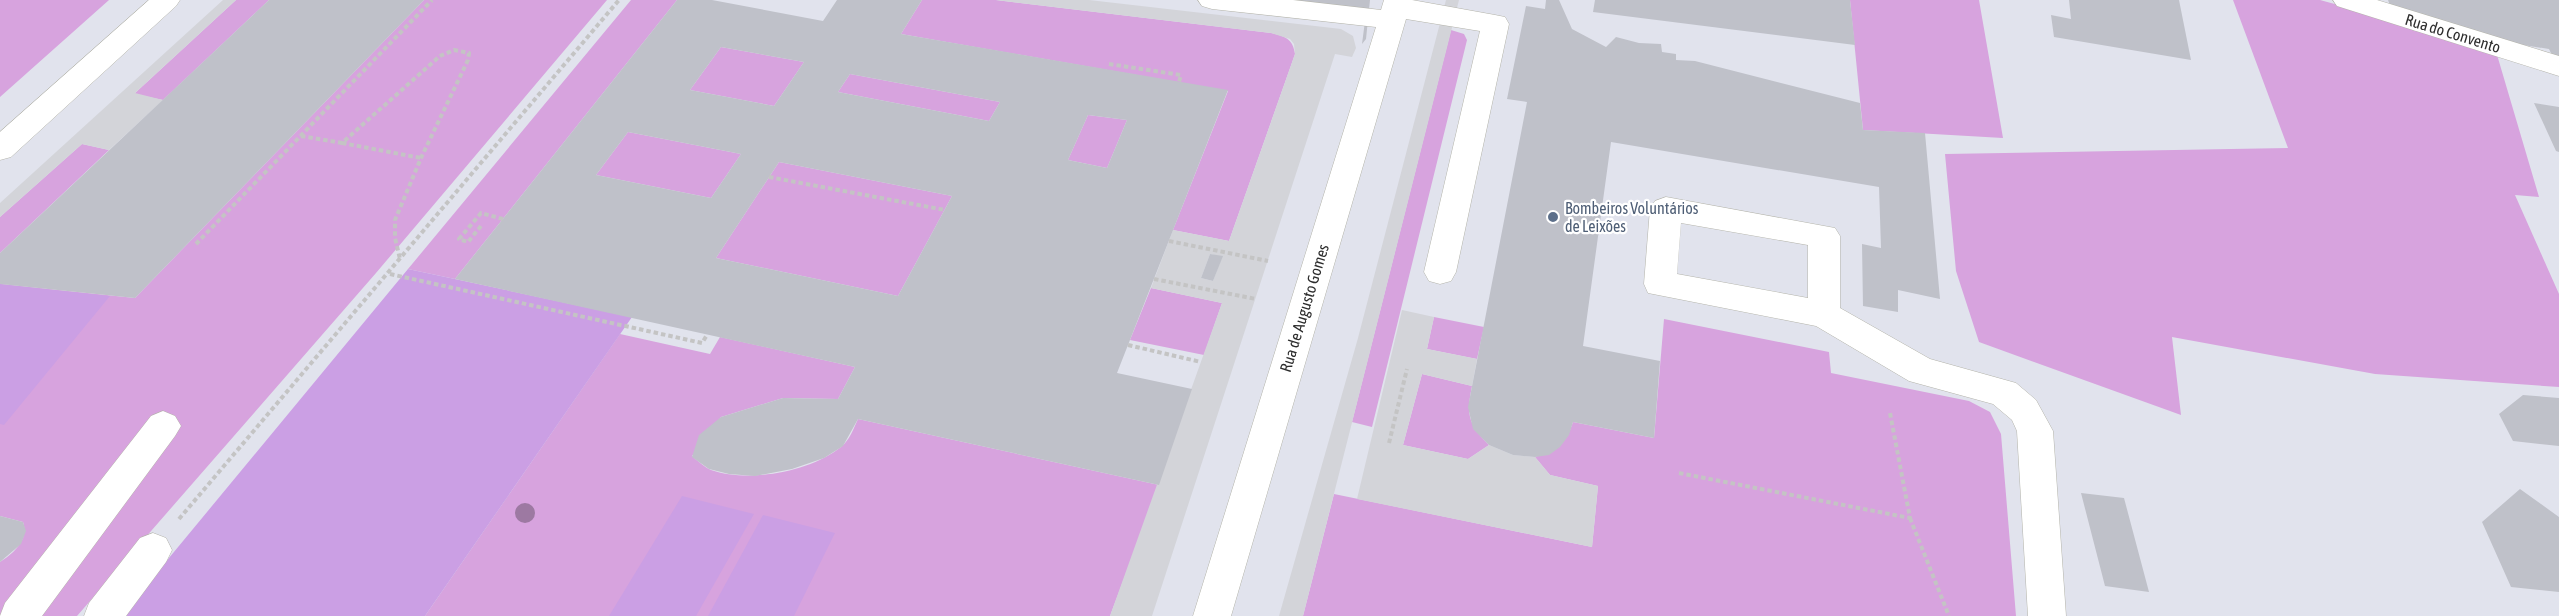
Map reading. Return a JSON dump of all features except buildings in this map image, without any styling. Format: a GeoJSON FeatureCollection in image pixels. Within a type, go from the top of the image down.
{"type":"FeatureCollection","features":[{"type":"Feature","properties":{"kind":"street"},"geometry":{"type":"LineString","coordinates":[[0,149],[166,0]]}},
{"type":"Feature","properties":{"kind":"street"},"geometry":{"type":"LineString","coordinates":[[1212,0],[1395,10],[1496,24],[1440,272]]}},
{"type":"Feature","properties":{"kind":"street","name":"Rua do Convento"},"geometry":{"type":"LineString","coordinates":[[2347,0],[2559,66]]}},
{"type":"Feature","properties":{"kind":"street","name":"Rua de Augusto Gomes"},"geometry":{"type":"LineString","coordinates":[[1212,616],[1395,10]]}},
{"type":"Feature","properties":{"kind":"street"},"geometry":{"type":"LineString","coordinates":[[1824,314],[1824,236],[1666,209],[1660,284],[1824,314],[1921,371],[2004,393],[2024,410],[2035,431],[2047,616]]}},
{"type":"Feature","properties":{"kind":"street"},"geometry":{"type":"LineString","coordinates":[[19,616],[163,426]]}},
{"type":"Feature","properties":{"kind":"street"},"geometry":{"type":"LineString","coordinates":[[103,616],[153,550]]}},
{"type":"Feature","properties":{"kind":"path"},"geometry":{"type":"LineString","coordinates":[[196,244],[432,0]]}},
{"type":"Feature","properties":{"kind":"path"},"geometry":{"type":"LineString","coordinates":[[153,550],[619,0]]}},
{"type":"Feature","properties":{"kind":"path"},"geometry":{"type":"LineString","coordinates":[[342,143],[440,56],[450,50],[460,49],[469,53],[468,60],[421,158],[395,220],[395,237],[400,260]]}},
{"type":"Feature","properties":{"kind":"path"},"geometry":{"type":"LineString","coordinates":[[1110,64],[1181,75],[1179,82]]}},
{"type":"Feature","properties":{"kind":"path"},"geometry":{"type":"LineString","coordinates":[[301,135],[421,158]]}},
{"type":"Feature","properties":{"kind":"path"},"geometry":{"type":"LineString","coordinates":[[769,177],[945,210]]}},
{"type":"Feature","properties":{"kind":"path"},"geometry":{"type":"LineString","coordinates":[[481,226],[468,242],[459,239],[482,213],[503,219]]}},
{"type":"Feature","properties":{"kind":"path"},"geometry":{"type":"LineString","coordinates":[[1169,241],[1268,261]]}},
{"type":"Feature","properties":{"kind":"path"},"geometry":{"type":"LineString","coordinates":[[389,274],[702,343],[707,335]]}},
{"type":"Feature","properties":{"kind":"path"},"geometry":{"type":"LineString","coordinates":[[1154,279],[1256,300]]}},
{"type":"Feature","properties":{"kind":"path"},"geometry":{"type":"LineString","coordinates":[[1128,345],[1201,362]]}},
{"type":"Feature","properties":{"kind":"path"},"geometry":{"type":"LineString","coordinates":[[1389,443],[1407,369]]}},
{"type":"Feature","properties":{"kind":"path"},"geometry":{"type":"LineString","coordinates":[[1890,413],[1910,518],[1949,616]]}},
{"type":"Feature","properties":{"kind":"path"},"geometry":{"type":"LineString","coordinates":[[1679,473],[1910,518]]}},
{"type":"Feature","properties":{"kind":"shaded area"},"geometry":{"type":"Polygon","coordinates":[[[0,0],[109,0],[0,97],[0,0]]]}},
{"type":"Feature","properties":{"kind":"shaded area"},"geometry":{"type":"Polygon","coordinates":[[[223,0],[236,0],[135,93],[163,100],[109,150],[82,144],[0,217],[0,203],[223,0]]]}},
{"type":"Feature","properties":{"kind":"shaded area"},"geometry":{"type":"Polygon","coordinates":[[[236,0],[269,0],[163,100],[134,94],[236,0]]]}},
{"type":"Feature","properties":{"kind":"shaded area"},"geometry":{"type":"Polygon","coordinates":[[[424,0],[607,0],[376,273],[77,616],[0,616],[0,562],[19,545],[24,529],[23,522],[0,516],[0,284],[135,298],[424,0]]]}},
{"type":"Feature","properties":{"kind":"shaded area"},"geometry":{"type":"Polygon","coordinates":[[[631,0],[677,0],[455,279],[408,269],[631,0]]]}},
{"type":"Feature","properties":{"kind":"shaded area"},"geometry":{"type":"Polygon","coordinates":[[[922,0],[996,0],[1271,33],[1288,39],[1295,54],[1229,241],[1173,230],[1228,91],[901,34],[922,0]]]}},
{"type":"Feature","properties":{"kind":"shaded area"},"geometry":{"type":"Polygon","coordinates":[[[996,0],[1089,0],[1341,29],[1353,36],[1356,48],[1352,57],[1335,54],[1152,616],[1110,616],[1222,303],[1151,288],[1173,230],[1229,241],[1295,54],[1294,44],[1290,39],[1271,33],[996,0]],[[1210,254],[1201,278],[1213,281],[1222,257],[1210,254]]]}},
{"type":"Feature","properties":{"kind":"shaded area"},"geometry":{"type":"Polygon","coordinates":[[[1446,0],[1459,0],[1303,616],[1279,616],[1358,338],[1446,0]]]}},
{"type":"Feature","properties":{"kind":"shaded area"},"geometry":{"type":"Polygon","coordinates":[[[1850,0],[1979,0],[2003,138],[1863,130],[1850,0]]]}},
{"type":"Feature","properties":{"kind":"shaded area"},"geometry":{"type":"Polygon","coordinates":[[[2233,0],[2320,0],[2495,48],[2539,197],[2515,195],[2559,294],[2559,387],[2375,374],[2172,337],[2181,415],[1979,342],[1956,271],[1945,154],[2288,148],[2233,0]]]}},
{"type":"Feature","properties":{"kind":"shaded area"},"geometry":{"type":"Polygon","coordinates":[[[1451,30],[1464,34],[1467,40],[1372,427],[1352,422],[1451,30]]]}},
{"type":"Feature","properties":{"kind":"shaded area"},"geometry":{"type":"Polygon","coordinates":[[[721,47],[804,62],[774,106],[690,90],[721,47]]]}},
{"type":"Feature","properties":{"kind":"shaded area"},"geometry":{"type":"Polygon","coordinates":[[[850,74],[1000,102],[989,121],[838,92],[850,74]]]}},
{"type":"Feature","properties":{"kind":"shaded area"},"geometry":{"type":"Polygon","coordinates":[[[1088,115],[1127,120],[1107,168],[1068,160],[1088,115]]]}},
{"type":"Feature","properties":{"kind":"shaded area"},"geometry":{"type":"Polygon","coordinates":[[[628,132],[741,154],[711,198],[596,175],[628,132]]]}},
{"type":"Feature","properties":{"kind":"shaded area"},"geometry":{"type":"Polygon","coordinates":[[[82,144],[109,150],[0,253],[0,217],[82,144]]]}},
{"type":"Feature","properties":{"kind":"shaded area"},"geometry":{"type":"Polygon","coordinates":[[[779,162],[952,196],[898,296],[716,258],[779,162]]]}},
{"type":"Feature","properties":{"kind":"shaded area"},"geometry":{"type":"Polygon","coordinates":[[[408,269],[632,317],[425,616],[121,616],[408,269]]]}},
{"type":"Feature","properties":{"kind":"shaded area"},"geometry":{"type":"Polygon","coordinates":[[[0,284],[110,296],[4,425],[0,424],[0,284]]]}},
{"type":"Feature","properties":{"kind":"shaded area"},"geometry":{"type":"Polygon","coordinates":[[[1151,288],[1222,303],[1204,355],[1130,340],[1151,288]]]}},
{"type":"Feature","properties":{"kind":"shaded area"},"geometry":{"type":"Polygon","coordinates":[[[1402,310],[1434,317],[1427,349],[1477,359],[1472,386],[1422,374],[1403,445],[1468,459],[1489,445],[1513,455],[1535,457],[1550,475],[1598,486],[1592,547],[1357,499],[1402,310]]]}},
{"type":"Feature","properties":{"kind":"shaded area"},"geometry":{"type":"Polygon","coordinates":[[[1434,317],[1484,327],[1477,359],[1427,349],[1434,317]]]}},
{"type":"Feature","properties":{"kind":"shaded area"},"geometry":{"type":"Polygon","coordinates":[[[1664,319],[1829,352],[1831,373],[1969,401],[1990,412],[2001,434],[2016,616],[1303,616],[1334,494],[1592,547],[1598,486],[1550,475],[1535,457],[1560,445],[1573,422],[1654,438],[1664,319]]]}},
{"type":"Feature","properties":{"kind":"shaded area"},"geometry":{"type":"Polygon","coordinates":[[[620,334],[710,354],[720,337],[855,367],[838,399],[783,398],[721,417],[692,456],[711,470],[726,474],[761,475],[796,469],[828,456],[844,444],[858,419],[1159,485],[1110,616],[425,616],[620,334]]]}},
{"type":"Feature","properties":{"kind":"shaded area"},"geometry":{"type":"Polygon","coordinates":[[[1422,374],[1472,386],[1469,404],[1470,418],[1489,445],[1468,459],[1403,445],[1422,374]]]}},
{"type":"Feature","properties":{"kind":"shaded area"},"geometry":{"type":"Polygon","coordinates":[[[682,496],[754,514],[696,616],[609,616],[682,496]]]}},
{"type":"Feature","properties":{"kind":"shaded area"},"geometry":{"type":"Polygon","coordinates":[[[763,515],[835,533],[794,616],[708,616],[763,515]]]}},
{"type":"Feature","properties":{"kind":"place","name":"Bombeiros Voluntários de Leixões"},"geometry":{"type":"Point","coordinates":[1553,217]}}]}
